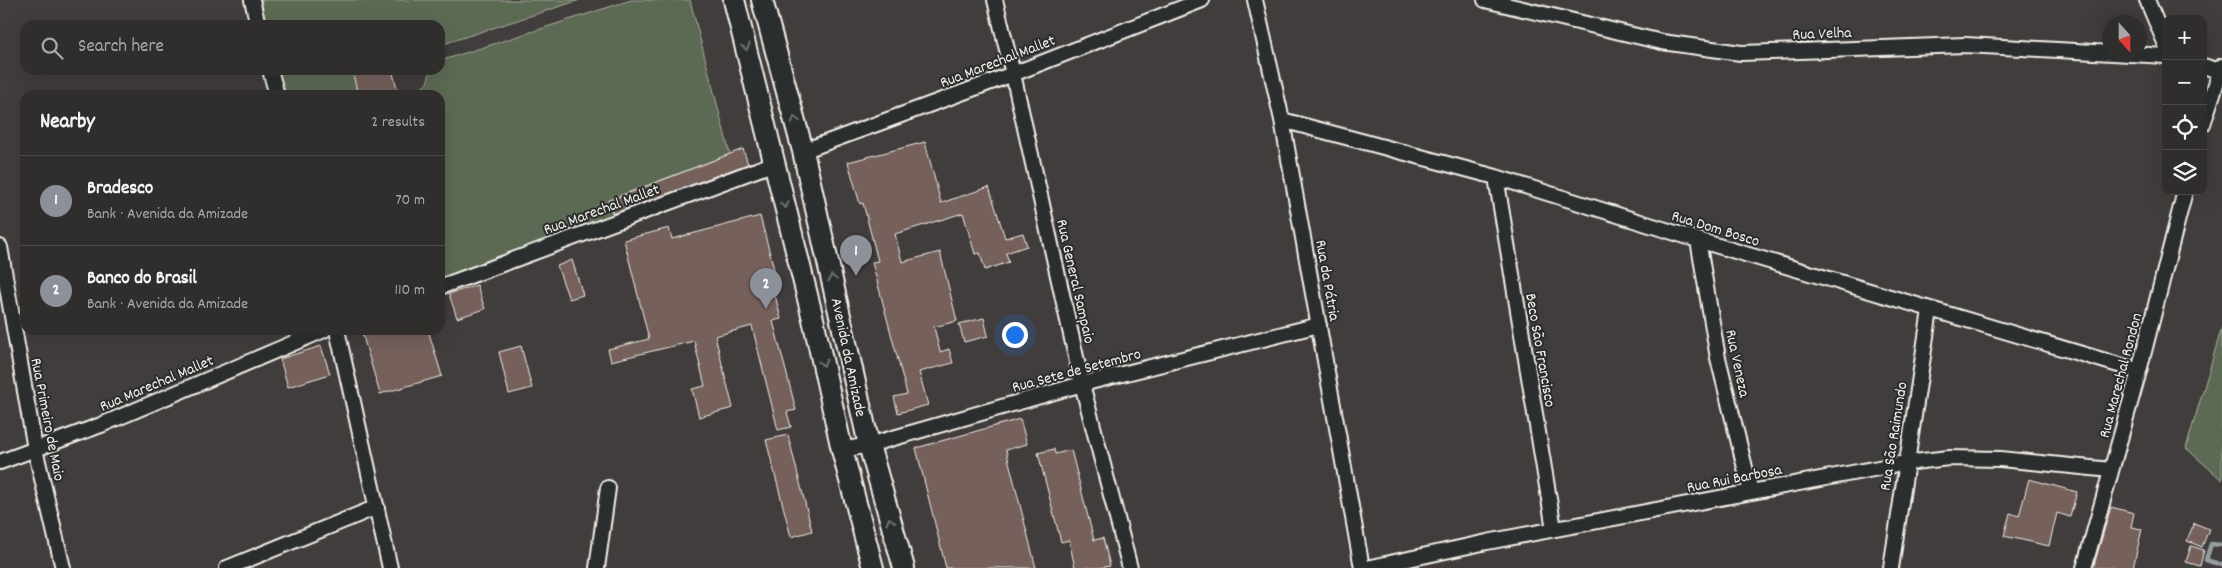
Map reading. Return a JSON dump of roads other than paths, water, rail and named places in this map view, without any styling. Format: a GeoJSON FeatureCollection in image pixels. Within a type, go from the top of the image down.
{"type":"FeatureCollection","features":[{"type":"Feature","properties":{"kind":"main road","name":"Avenida da Amizade"},"geometry":{"type":"LineString","coordinates":[[734,0],[813,319],[842,450],[873,568]]}},
{"type":"Feature","properties":{"kind":"main road","name":"Avenida da Amizade"},"geometry":{"type":"LineString","coordinates":[[762,0],[803,151],[869,445],[904,568]]}},
{"type":"Feature","properties":{"kind":"main road"},"geometry":{"type":"LineString","coordinates":[[752,71],[778,57]]}},
{"type":"Feature","properties":{"kind":"main road"},"geometry":{"type":"LineString","coordinates":[[813,319],[840,312]]}},
{"type":"Feature","properties":{"kind":"street"},"geometry":{"type":"LineString","coordinates":[[252,0],[257,20]]}},
{"type":"Feature","properties":{"kind":"street","name":"Rua General Sampaio"},"geometry":{"type":"LineString","coordinates":[[995,0],[1082,384],[1130,568]]}},
{"type":"Feature","properties":{"kind":"street","name":"Rua Marechal Mallet"},"geometry":{"type":"LineString","coordinates":[[803,151],[1013,74],[1202,0]]}},
{"type":"Feature","properties":{"kind":"street","name":"Rua da Pátria"},"geometry":{"type":"LineString","coordinates":[[1255,0],[1282,120],[1362,568]]}},
{"type":"Feature","properties":{"kind":"street","name":"Rua Velha"},"geometry":{"type":"LineString","coordinates":[[1485,0],[1662,42],[1740,53],[1965,45],[2162,56]]}},
{"type":"Feature","properties":{"kind":"street"},"geometry":{"type":"LineString","coordinates":[[2147,0],[2162,36]]}},
{"type":"Feature","properties":{"kind":"street"},"geometry":{"type":"LineString","coordinates":[[2207,67],[2221,69],[2207,112]]}},
{"type":"Feature","properties":{"kind":"street"},"geometry":{"type":"LineString","coordinates":[[271,75],[276,90]]}},
{"type":"Feature","properties":{"kind":"street","name":"Rua Dom Bosco"},"geometry":{"type":"LineString","coordinates":[[1282,120],[1496,177],[1930,310],[2139,371]]}},
{"type":"Feature","properties":{"kind":"street","name":"Rua Marechal Mallet"},"geometry":{"type":"LineString","coordinates":[[445,284],[775,164]]}},
{"type":"Feature","properties":{"kind":"street","name":"Beco São Francisco"},"geometry":{"type":"LineString","coordinates":[[1496,177],[1554,529]]}},
{"type":"Feature","properties":{"kind":"street","name":"Rua Marechal Rondon"},"geometry":{"type":"LineString","coordinates":[[2084,568],[2139,371],[2184,195]]}},
{"type":"Feature","properties":{"kind":"street","name":"Rua Veneza"},"geometry":{"type":"LineString","coordinates":[[1698,240],[1718,358],[1751,492]]}},
{"type":"Feature","properties":{"kind":"street","name":"Rua Primeiro de Maio"},"geometry":{"type":"LineString","coordinates":[[0,247],[2,269],[35,449],[62,568]]}},
{"type":"Feature","properties":{"kind":"street","name":"Rua São Raimundo"},"geometry":{"type":"LineString","coordinates":[[1890,568],[1930,310]]}},
{"type":"Feature","properties":{"kind":"street","name":"Rua Sete de Setembro"},"geometry":{"type":"LineString","coordinates":[[842,450],[869,445],[1082,384],[1319,325]]}},
{"type":"Feature","properties":{"kind":"street","name":"Rua Marechal Mallet"},"geometry":{"type":"LineString","coordinates":[[0,462],[101,425],[312,335]]}},
{"type":"Feature","properties":{"kind":"street"},"geometry":{"type":"LineString","coordinates":[[338,335],[390,568]]}},
{"type":"Feature","properties":{"kind":"street","name":"Rua Rui Barbosa"},"geometry":{"type":"LineString","coordinates":[[1367,568],[1554,529],[1905,463],[1949,458],[2000,459],[2111,470]]}},
{"type":"Feature","properties":{"kind":"street"},"geometry":{"type":"LineString","coordinates":[[597,568],[608,488]]}},
{"type":"Feature","properties":{"kind":"street"},"geometry":{"type":"LineString","coordinates":[[226,568],[377,507]]}},
{"type":"Feature","properties":{"kind":"waterway"},"geometry":{"type":"LineString","coordinates":[[2222,545],[2211,544],[2206,560],[2222,565]]}},
{"type":"Feature","properties":{"kind":"place","name":"Bradesco"},"geometry":{"type":"Point","coordinates":[856,276]}},
{"type":"Feature","properties":{"kind":"place","name":"Banco do Brasil"},"geometry":{"type":"Point","coordinates":[766,309]}}]}
